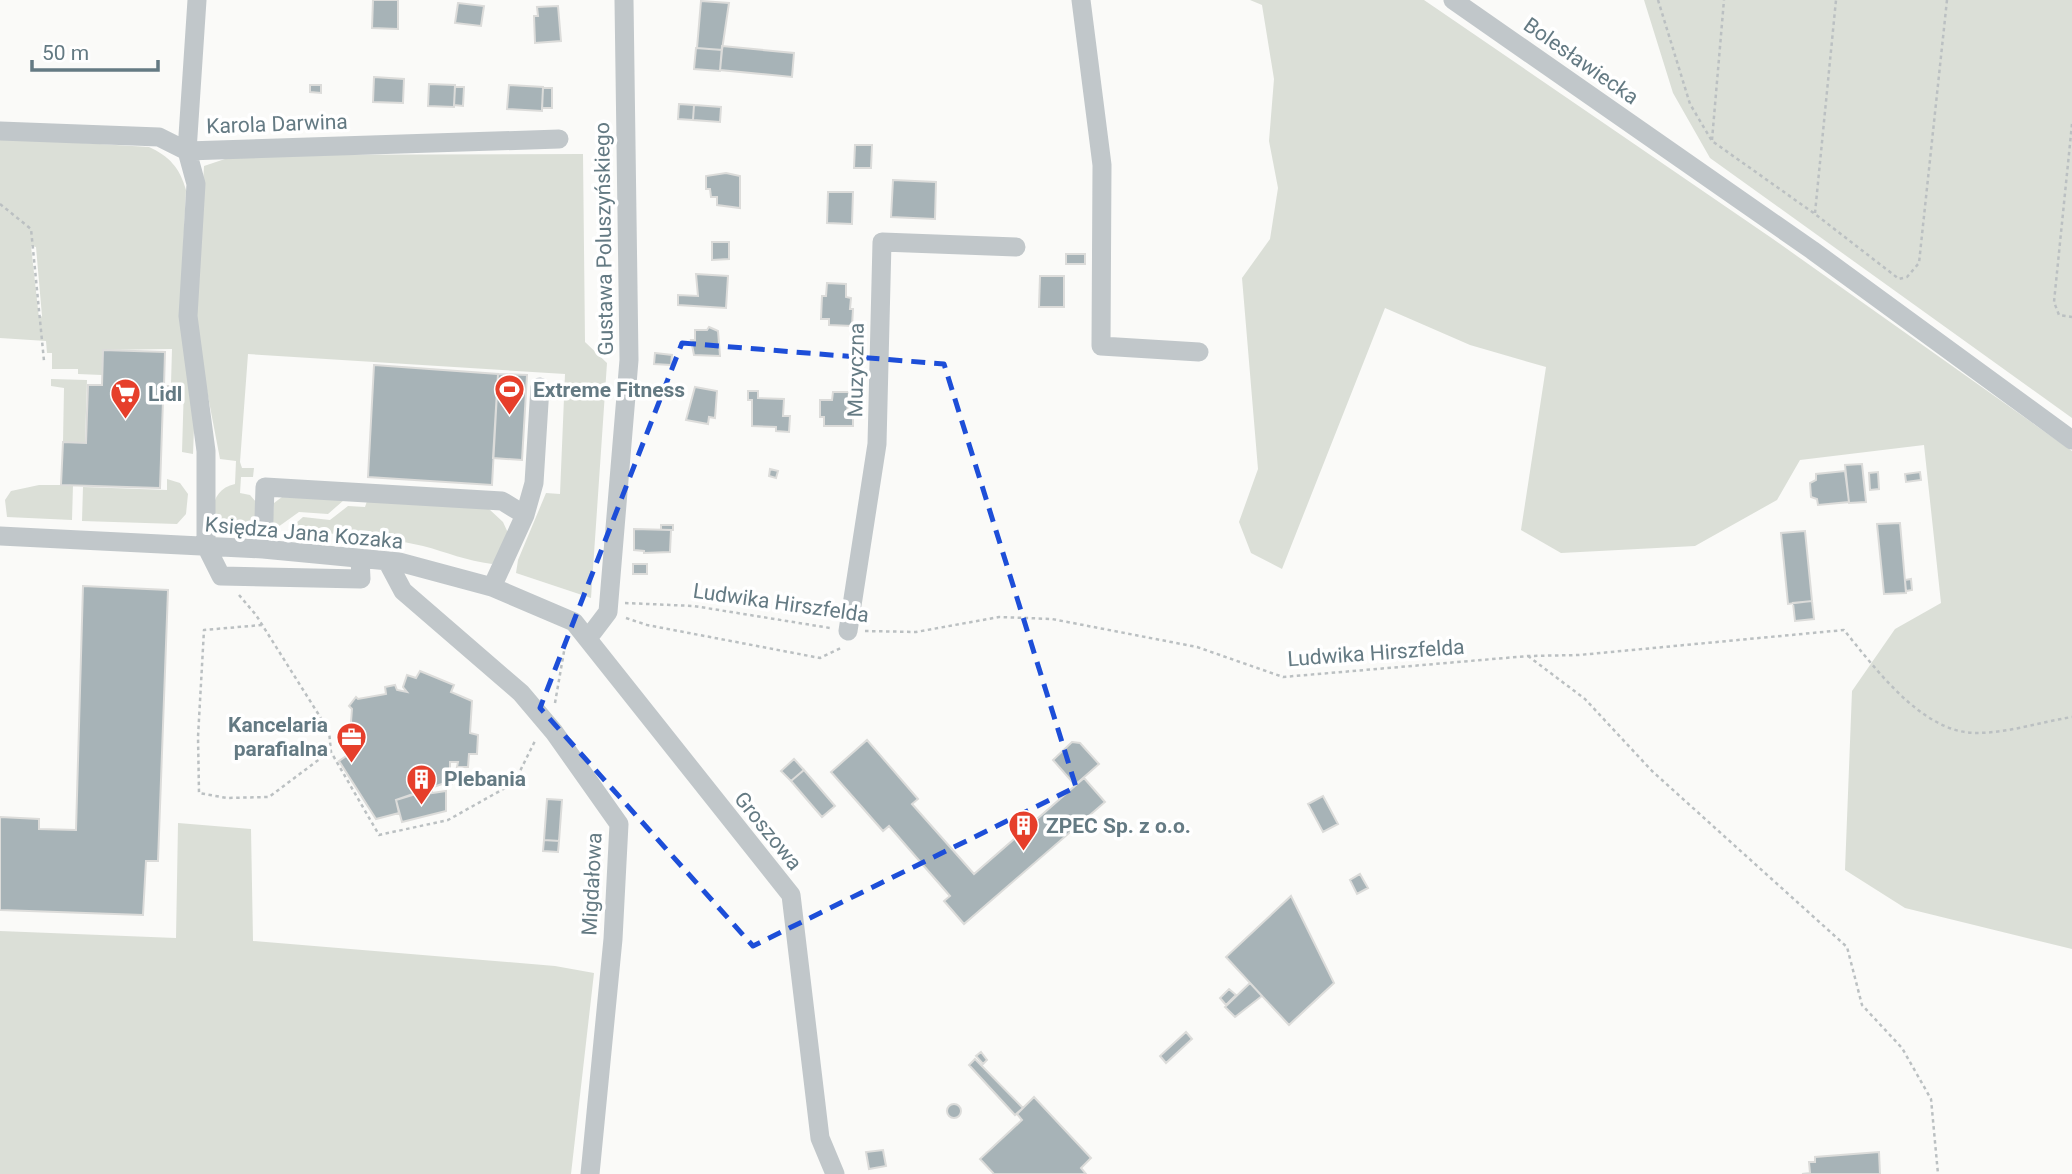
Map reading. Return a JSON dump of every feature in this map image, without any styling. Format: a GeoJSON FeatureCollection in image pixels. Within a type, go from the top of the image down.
{"type":"FeatureCollection","features":[{"type":"Feature","properties":{"kind":"street"},"geometry":{"type":"LineString","coordinates":[[197,0],[187,151],[196,184],[188,316],[206,451],[206,546],[221,576],[362,579],[360,558]]}},
{"type":"Feature","properties":{"kind":"street","name":"Gustawa Poluszyńskiego"},"geometry":{"type":"LineString","coordinates":[[608,607],[629,348],[624,0]]}},
{"type":"Feature","properties":{"kind":"street"},"geometry":{"type":"LineString","coordinates":[[1081,0],[1102,165],[1101,346],[1199,352]]}},
{"type":"Feature","properties":{"kind":"street","name":"Bolesławiecka"},"geometry":{"type":"LineString","coordinates":[[1453,0],[1683,159],[2072,440]]}},
{"type":"Feature","properties":{"kind":"street","name":"Karola Darwina"},"geometry":{"type":"LineString","coordinates":[[0,131],[159,137],[187,151],[559,139]]}},
{"type":"Feature","properties":{"kind":"street","name":"Muzyczna"},"geometry":{"type":"LineString","coordinates":[[848,631],[877,444],[882,242],[1016,247]]}},
{"type":"Feature","properties":{"kind":"street"},"geometry":{"type":"LineString","coordinates":[[492,587],[525,515],[534,483],[540,387]]}},
{"type":"Feature","properties":{"kind":"street"},"geometry":{"type":"LineString","coordinates":[[263,550],[265,486],[502,501],[525,515]]}},
{"type":"Feature","properties":{"kind":"street","name":"Księdza Jana Kozaka"},"geometry":{"type":"LineString","coordinates":[[0,536],[206,546],[387,561],[492,587],[569,620],[589,637]]}},
{"type":"Feature","properties":{"kind":"street","name":"Migdałowa"},"geometry":{"type":"LineString","coordinates":[[387,561],[402,590],[522,694],[611,810],[618,824],[620,842],[590,1174]]}},
{"type":"Feature","properties":{"kind":"street"},"geometry":{"type":"LineString","coordinates":[[589,637],[608,607]]}},
{"type":"Feature","properties":{"kind":"street","name":"Groszowa"},"geometry":{"type":"LineString","coordinates":[[589,637],[608,667],[791,895],[820,1138],[835,1174]]}},
{"type":"Feature","properties":{"kind":"path"},"geometry":{"type":"LineString","coordinates":[[1658,0],[1690,104],[1712,141],[1815,214],[1899,279],[1915,271],[1919,263],[1947,0]]}},
{"type":"Feature","properties":{"kind":"path"},"geometry":{"type":"LineString","coordinates":[[1712,141],[1724,0]]}},
{"type":"Feature","properties":{"kind":"path"},"geometry":{"type":"LineString","coordinates":[[1815,214],[1836,0]]}},
{"type":"Feature","properties":{"kind":"path"},"geometry":{"type":"LineString","coordinates":[[2072,124],[2054,302],[2059,315],[2072,317]]}},
{"type":"Feature","properties":{"kind":"path"},"geometry":{"type":"LineString","coordinates":[[0,204],[31,229],[44,361]]}},
{"type":"Feature","properties":{"kind":"path"},"geometry":{"type":"LineString","coordinates":[[221,576],[248,604],[329,731],[331,752],[379,835],[448,820],[514,783],[552,716],[569,620]]}},
{"type":"Feature","properties":{"kind":"path","name":"Ludwika Hirszfelda"},"geometry":{"type":"LineString","coordinates":[[608,607],[694,606],[848,631],[916,632],[999,617],[1052,619],[1197,647],[1283,677],[1528,656],[1579,655],[1844,631],[1894,688],[1918,709],[1961,732],[1979,733],[2072,717]]}},
{"type":"Feature","properties":{"kind":"path"},"geometry":{"type":"LineString","coordinates":[[608,607],[647,625],[820,658],[842,649],[848,631]]}},
{"type":"Feature","properties":{"kind":"path"},"geometry":{"type":"LineString","coordinates":[[262,625],[204,630],[198,737],[199,793],[227,798],[270,797],[331,752]]}},
{"type":"Feature","properties":{"kind":"path"},"geometry":{"type":"LineString","coordinates":[[1528,656],[1585,699],[1652,771],[1847,947],[1862,1005],[1902,1048],[1931,1099],[1938,1174]]}},
{"type":"Feature","properties":{"kind":"highlighted area"},"geometry":{"type":"Polygon","coordinates":[[[682,343],[944,364],[1076,787],[753,946],[540,708],[682,343]]]}},
{"type":"Feature","properties":{"kind":"shaded area"},"geometry":{"type":"Polygon","coordinates":[[[1250,0],[1424,0],[1773,239],[2072,451],[2072,949],[1905,908],[1845,870],[1852,691],[1895,629],[1941,603],[1924,445],[1800,460],[1777,500],[1695,546],[1561,553],[1521,530],[1546,367],[1470,345],[1385,308],[1282,569],[1251,553],[1239,522],[1258,469],[1242,278],[1270,239],[1278,188],[1269,141],[1274,79],[1262,5],[1250,0]]]}},
{"type":"Feature","properties":{"kind":"shaded area"},"geometry":{"type":"Polygon","coordinates":[[[1644,0],[2072,0],[2072,418],[1710,158],[1673,93],[1644,0]]]}},
{"type":"Feature","properties":{"kind":"shaded area"},"geometry":{"type":"Polygon","coordinates":[[[0,138],[149,147],[168,159],[177,169],[186,190],[180,315],[195,402],[193,454],[182,452],[184,385],[171,384],[172,349],[103,350],[102,375],[78,374],[78,369],[52,369],[52,353],[47,353],[46,341],[0,338],[0,138]],[[31,246],[39,318],[42,316],[36,247],[31,246]]]}},
{"type":"Feature","properties":{"kind":"shaded area"},"geometry":{"type":"Polygon","coordinates":[[[583,154],[585,342],[607,363],[591,598],[516,573],[518,560],[546,493],[560,494],[565,374],[248,354],[240,462],[242,468],[254,468],[253,477],[241,477],[240,493],[250,495],[256,502],[255,527],[216,525],[213,512],[215,499],[228,486],[235,484],[236,461],[220,459],[195,328],[204,166],[237,155],[583,154]]]}},
{"type":"Feature","properties":{"kind":"shaded area"},"geometry":{"type":"Polygon","coordinates":[[[51,379],[87,380],[85,443],[63,442],[64,388],[51,386],[51,379]]]}},
{"type":"Feature","properties":{"kind":"shaded area"},"geometry":{"type":"Polygon","coordinates":[[[167,479],[180,483],[188,494],[186,514],[177,524],[82,521],[83,487],[167,490],[167,479]]]}},
{"type":"Feature","properties":{"kind":"shaded area"},"geometry":{"type":"Polygon","coordinates":[[[39,485],[73,485],[72,520],[7,517],[5,500],[11,491],[39,485]]]}},
{"type":"Feature","properties":{"kind":"shaded area"},"geometry":{"type":"Polygon","coordinates":[[[282,497],[344,500],[328,514],[299,512],[278,527],[272,527],[274,503],[282,497]]]}},
{"type":"Feature","properties":{"kind":"shaded area"},"geometry":{"type":"Polygon","coordinates":[[[367,501],[489,509],[503,522],[508,533],[492,564],[406,543],[288,530],[303,517],[330,520],[348,506],[365,507],[367,501]]]}},
{"type":"Feature","properties":{"kind":"shaded area"},"geometry":{"type":"Polygon","coordinates":[[[178,823],[251,829],[253,941],[555,966],[594,973],[571,1174],[0,1174],[0,931],[176,938],[178,823]]]}},
{"type":"Feature","properties":{"kind":"building"},"geometry":{"type":"Polygon","coordinates":[[[373,0],[398,0],[398,29],[372,28],[373,0]]]}},
{"type":"Feature","properties":{"kind":"building"},"geometry":{"type":"Polygon","coordinates":[[[701,1],[729,3],[722,50],[697,48],[701,1]]]}},
{"type":"Feature","properties":{"kind":"building"},"geometry":{"type":"Polygon","coordinates":[[[458,3],[484,6],[481,26],[455,23],[458,3]]]}},
{"type":"Feature","properties":{"kind":"building"},"geometry":{"type":"Polygon","coordinates":[[[558,6],[561,41],[535,43],[534,16],[538,16],[537,7],[558,6]]]}},
{"type":"Feature","properties":{"kind":"building"},"geometry":{"type":"Polygon","coordinates":[[[722,46],[794,53],[792,77],[720,70],[722,46]]]}},
{"type":"Feature","properties":{"kind":"building"},"geometry":{"type":"Polygon","coordinates":[[[696,48],[722,50],[720,71],[694,69],[696,48]]]}},
{"type":"Feature","properties":{"kind":"building"},"geometry":{"type":"Polygon","coordinates":[[[374,77],[404,79],[403,103],[373,102],[374,77]]]}},
{"type":"Feature","properties":{"kind":"building"},"geometry":{"type":"Polygon","coordinates":[[[429,84],[455,85],[454,107],[428,106],[429,84]]]}},
{"type":"Feature","properties":{"kind":"building"},"geometry":{"type":"Polygon","coordinates":[[[310,85],[321,85],[321,93],[310,92],[310,85]]]}},
{"type":"Feature","properties":{"kind":"building"},"geometry":{"type":"Polygon","coordinates":[[[509,85],[543,87],[542,111],[507,109],[509,85]]]}},
{"type":"Feature","properties":{"kind":"building"},"geometry":{"type":"Polygon","coordinates":[[[455,87],[464,87],[463,106],[454,105],[455,87]]]}},
{"type":"Feature","properties":{"kind":"building"},"geometry":{"type":"Polygon","coordinates":[[[543,88],[552,88],[552,108],[542,108],[543,88]]]}},
{"type":"Feature","properties":{"kind":"building"},"geometry":{"type":"Polygon","coordinates":[[[679,104],[694,105],[693,120],[678,119],[679,104]]]}},
{"type":"Feature","properties":{"kind":"building"},"geometry":{"type":"Polygon","coordinates":[[[694,105],[721,107],[720,122],[693,120],[694,105]]]}},
{"type":"Feature","properties":{"kind":"building"},"geometry":{"type":"Polygon","coordinates":[[[855,145],[872,145],[871,168],[854,168],[855,145]]]}},
{"type":"Feature","properties":{"kind":"building"},"geometry":{"type":"Polygon","coordinates":[[[726,173],[740,176],[740,208],[717,205],[717,197],[711,197],[710,189],[706,189],[706,176],[726,173]]]}},
{"type":"Feature","properties":{"kind":"building"},"geometry":{"type":"Polygon","coordinates":[[[893,180],[936,182],[935,219],[891,217],[893,180]]]}},
{"type":"Feature","properties":{"kind":"building"},"geometry":{"type":"Polygon","coordinates":[[[828,192],[853,192],[852,224],[827,223],[828,192]]]}},
{"type":"Feature","properties":{"kind":"building"},"geometry":{"type":"Polygon","coordinates":[[[712,242],[729,242],[729,259],[712,260],[712,242]]]}},
{"type":"Feature","properties":{"kind":"building"},"geometry":{"type":"Polygon","coordinates":[[[1066,254],[1085,254],[1085,264],[1066,264],[1066,254]]]}},
{"type":"Feature","properties":{"kind":"building"},"geometry":{"type":"Polygon","coordinates":[[[696,274],[728,276],[726,308],[678,305],[678,295],[698,296],[696,274]]]}},
{"type":"Feature","properties":{"kind":"building"},"geometry":{"type":"Polygon","coordinates":[[[1040,276],[1064,276],[1064,307],[1039,307],[1040,276]]]}},
{"type":"Feature","properties":{"kind":"building"},"geometry":{"type":"Polygon","coordinates":[[[827,283],[846,284],[846,297],[851,298],[850,309],[853,309],[852,326],[829,325],[829,319],[821,319],[822,296],[826,296],[827,283]]]}},
{"type":"Feature","properties":{"kind":"building"},"geometry":{"type":"Polygon","coordinates":[[[709,327],[718,331],[720,356],[694,355],[691,340],[695,340],[695,330],[707,330],[709,327]]]}},
{"type":"Feature","properties":{"kind":"building","name":"Lidl"},"geometry":{"type":"Polygon","coordinates":[[[103,350],[165,352],[164,386],[179,386],[178,400],[163,400],[160,488],[61,485],[63,442],[86,443],[88,385],[102,385],[103,350]]]}},
{"type":"Feature","properties":{"kind":"building"},"geometry":{"type":"Polygon","coordinates":[[[655,353],[672,355],[671,365],[654,364],[655,353]]]}},
{"type":"Feature","properties":{"kind":"building"},"geometry":{"type":"Polygon","coordinates":[[[374,365],[498,374],[492,485],[368,477],[374,365]]]}},
{"type":"Feature","properties":{"kind":"building","name":"Extreme Fitness"},"geometry":{"type":"Polygon","coordinates":[[[498,374],[527,375],[522,460],[493,458],[498,374]]]}},
{"type":"Feature","properties":{"kind":"building"},"geometry":{"type":"Polygon","coordinates":[[[695,387],[717,391],[715,418],[709,417],[708,424],[686,420],[695,387]]]}},
{"type":"Feature","properties":{"kind":"building"},"geometry":{"type":"Polygon","coordinates":[[[748,391],[758,391],[758,398],[784,399],[783,416],[790,416],[789,432],[776,431],[776,427],[752,426],[752,400],[748,400],[748,391]]]}},
{"type":"Feature","properties":{"kind":"building"},"geometry":{"type":"Polygon","coordinates":[[[833,392],[849,392],[847,414],[853,414],[853,426],[824,426],[824,417],[820,417],[820,400],[832,400],[833,392]]]}},
{"type":"Feature","properties":{"kind":"building"},"geometry":{"type":"Polygon","coordinates":[[[1862,464],[1866,502],[1849,503],[1845,465],[1862,464]]]}},
{"type":"Feature","properties":{"kind":"building"},"geometry":{"type":"Polygon","coordinates":[[[770,469],[778,471],[776,478],[769,476],[770,469]]]}},
{"type":"Feature","properties":{"kind":"building"},"geometry":{"type":"Polygon","coordinates":[[[1845,471],[1849,502],[1818,505],[1817,499],[1811,497],[1810,483],[1816,480],[1816,474],[1845,471]]]}},
{"type":"Feature","properties":{"kind":"building"},"geometry":{"type":"Polygon","coordinates":[[[1878,472],[1879,489],[1870,490],[1869,473],[1878,472]]]}},
{"type":"Feature","properties":{"kind":"building"},"geometry":{"type":"Polygon","coordinates":[[[1920,472],[1921,480],[1906,482],[1905,474],[1920,472]]]}},
{"type":"Feature","properties":{"kind":"building"},"geometry":{"type":"Polygon","coordinates":[[[1900,523],[1906,593],[1884,594],[1877,524],[1900,523]]]}},
{"type":"Feature","properties":{"kind":"building"},"geometry":{"type":"Polygon","coordinates":[[[661,525],[673,525],[673,530],[661,530],[661,525]]]}},
{"type":"Feature","properties":{"kind":"building"},"geometry":{"type":"Polygon","coordinates":[[[634,529],[671,530],[670,552],[644,553],[634,550],[634,529]]]}},
{"type":"Feature","properties":{"kind":"building"},"geometry":{"type":"Polygon","coordinates":[[[1805,531],[1812,601],[1788,604],[1781,533],[1805,531]]]}},
{"type":"Feature","properties":{"kind":"building"},"geometry":{"type":"Polygon","coordinates":[[[633,564],[647,564],[647,574],[633,574],[633,564]]]}},
{"type":"Feature","properties":{"kind":"building"},"geometry":{"type":"Polygon","coordinates":[[[1911,579],[1912,590],[1906,591],[1905,580],[1911,579]]]}},
{"type":"Feature","properties":{"kind":"building"},"geometry":{"type":"Polygon","coordinates":[[[83,586],[168,590],[158,861],[146,861],[143,915],[0,910],[0,817],[39,819],[39,829],[76,830],[83,586]]]}},
{"type":"Feature","properties":{"kind":"building"},"geometry":{"type":"Polygon","coordinates":[[[1812,601],[1814,619],[1795,621],[1793,603],[1812,601]]]}},
{"type":"Feature","properties":{"kind":"building"},"geometry":{"type":"Polygon","coordinates":[[[420,671],[454,685],[451,692],[472,701],[470,733],[478,735],[477,754],[469,754],[468,767],[457,767],[458,762],[450,762],[450,774],[455,780],[449,787],[445,783],[396,800],[399,813],[376,819],[339,761],[352,752],[344,747],[344,736],[350,735],[352,709],[349,706],[356,697],[358,699],[386,694],[385,687],[395,685],[397,690],[407,692],[403,687],[407,675],[416,678],[420,671]]]}},
{"type":"Feature","properties":{"kind":"building","name":"ZPEC Sp. z o.o."},"geometry":{"type":"Polygon","coordinates":[[[867,740],[918,799],[912,804],[974,874],[1084,778],[1105,802],[964,924],[944,901],[950,896],[889,826],[883,831],[831,772],[867,740]]]}},
{"type":"Feature","properties":{"kind":"building"},"geometry":{"type":"Polygon","coordinates":[[[1072,742],[1080,743],[1099,764],[1075,785],[1053,760],[1072,742]]]}},
{"type":"Feature","properties":{"kind":"building"},"geometry":{"type":"Polygon","coordinates":[[[794,759],[804,770],[791,781],[781,771],[794,759]]]}},
{"type":"Feature","properties":{"kind":"building"},"geometry":{"type":"Polygon","coordinates":[[[804,770],[835,806],[822,817],[791,781],[804,770]]]}},
{"type":"Feature","properties":{"kind":"building","name":"Plebania"},"geometry":{"type":"Polygon","coordinates":[[[432,789],[432,793],[446,791],[446,811],[402,822],[396,800],[432,789]]]}},
{"type":"Feature","properties":{"kind":"building"},"geometry":{"type":"Polygon","coordinates":[[[1323,796],[1338,824],[1323,832],[1308,804],[1323,796]]]}},
{"type":"Feature","properties":{"kind":"building"},"geometry":{"type":"Polygon","coordinates":[[[547,799],[562,800],[559,841],[544,840],[547,799]]]}},
{"type":"Feature","properties":{"kind":"building"},"geometry":{"type":"Polygon","coordinates":[[[544,840],[559,841],[558,852],[543,851],[544,840]]]}},
{"type":"Feature","properties":{"kind":"building"},"geometry":{"type":"Polygon","coordinates":[[[1360,874],[1368,888],[1357,894],[1350,880],[1360,874]]]}},
{"type":"Feature","properties":{"kind":"building"},"geometry":{"type":"Polygon","coordinates":[[[1291,896],[1334,983],[1289,1025],[1226,957],[1291,896]]]}},
{"type":"Feature","properties":{"kind":"building"},"geometry":{"type":"Polygon","coordinates":[[[1250,983],[1262,996],[1235,1017],[1225,1007],[1250,983]]]}},
{"type":"Feature","properties":{"kind":"building"},"geometry":{"type":"Polygon","coordinates":[[[1229,989],[1236,995],[1226,1005],[1220,998],[1229,989]]]}},
{"type":"Feature","properties":{"kind":"building"},"geometry":{"type":"Polygon","coordinates":[[[1186,1032],[1192,1039],[1166,1063],[1160,1056],[1186,1032]]]}},
{"type":"Feature","properties":{"kind":"building"},"geometry":{"type":"Polygon","coordinates":[[[981,1052],[987,1060],[983,1064],[976,1056],[981,1052]]]}},
{"type":"Feature","properties":{"kind":"building"},"geometry":{"type":"Polygon","coordinates":[[[975,1059],[1023,1108],[1015,1115],[969,1065],[975,1059]]]}},
{"type":"Feature","properties":{"kind":"building"},"geometry":{"type":"Polygon","coordinates":[[[1034,1097],[1091,1158],[1081,1168],[1086,1174],[994,1174],[980,1159],[1022,1120],[1017,1114],[1034,1097]]]}},
{"type":"Feature","properties":{"kind":"building"},"geometry":{"type":"Polygon","coordinates":[[[951,1104],[957,1104],[961,1111],[957,1118],[951,1118],[947,1114],[947,1108],[951,1104]]]}},
{"type":"Feature","properties":{"kind":"building"},"geometry":{"type":"Polygon","coordinates":[[[883,1150],[886,1166],[869,1169],[866,1152],[883,1150]]]}},
{"type":"Feature","properties":{"kind":"building"},"geometry":{"type":"Polygon","coordinates":[[[1879,1152],[1880,1174],[1802,1174],[1810,1173],[1809,1162],[1815,1162],[1815,1157],[1879,1152]]]}},
{"type":"Feature","properties":{"kind":"place","name":"Extreme Fitness"},"geometry":{"type":"Point","coordinates":[510,417]}},
{"type":"Feature","properties":{"kind":"place","name":"Lidl"},"geometry":{"type":"Point","coordinates":[125,421]}},
{"type":"Feature","properties":{"kind":"place","name":"Kancelaria parafialna"},"geometry":{"type":"Point","coordinates":[351,764]}},
{"type":"Feature","properties":{"kind":"place","name":"Plebania"},"geometry":{"type":"Point","coordinates":[421,806]}},
{"type":"Feature","properties":{"kind":"place","name":"ZPEC Sp. z o.o."},"geometry":{"type":"Point","coordinates":[1023,853]}}]}
